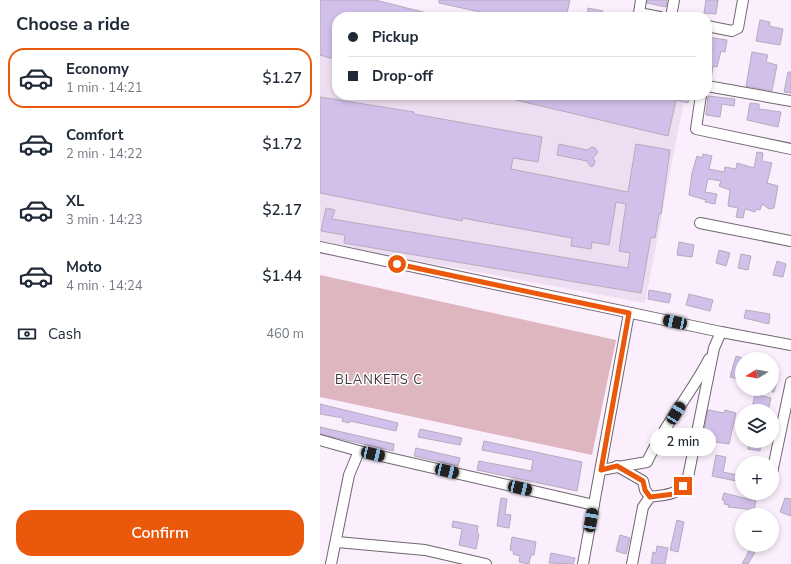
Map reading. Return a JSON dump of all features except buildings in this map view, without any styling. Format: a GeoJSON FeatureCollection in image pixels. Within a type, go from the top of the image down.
{"type":"FeatureCollection","features":[{"type":"Feature","properties":{"kind":"street"},"geometry":{"type":"LineString","coordinates":[[639,12],[641,0]]}},
{"type":"Feature","properties":{"kind":"street"},"geometry":{"type":"LineString","coordinates":[[672,12],[674,0]]}},
{"type":"Feature","properties":{"kind":"street"},"geometry":{"type":"LineString","coordinates":[[712,27],[732,31],[738,28],[743,0]]}},
{"type":"Feature","properties":{"kind":"street"},"geometry":{"type":"LineString","coordinates":[[712,87],[791,101]]}},
{"type":"Feature","properties":{"kind":"street"},"geometry":{"type":"LineString","coordinates":[[700,100],[696,130],[709,131],[791,149]]}},
{"type":"Feature","properties":{"kind":"street"},"geometry":{"type":"LineString","coordinates":[[700,223],[791,241]]}},
{"type":"Feature","properties":{"kind":"street"},"geometry":{"type":"LineString","coordinates":[[320,247],[629,313],[791,345]]}},
{"type":"Feature","properties":{"kind":"street"},"geometry":{"type":"LineString","coordinates":[[583,564],[629,313]]}},
{"type":"Feature","properties":{"kind":"street"},"geometry":{"type":"LineString","coordinates":[[601,470],[647,462],[655,445],[676,413],[714,348],[721,332]]}},
{"type":"Feature","properties":{"kind":"street"},"geometry":{"type":"LineString","coordinates":[[632,564],[643,507],[650,497],[674,494],[683,486],[688,477],[714,348]]}},
{"type":"Feature","properties":{"kind":"street"},"geometry":{"type":"LineString","coordinates":[[776,456],[791,382]]}},
{"type":"Feature","properties":{"kind":"street"},"geometry":{"type":"LineString","coordinates":[[320,440],[358,451],[594,505]]}},
{"type":"Feature","properties":{"kind":"street"},"geometry":{"type":"LineString","coordinates":[[331,564],[337,542],[349,475],[358,451]]}},
{"type":"Feature","properties":{"kind":"street"},"geometry":{"type":"LineString","coordinates":[[617,466],[643,481],[645,490],[650,497]]}},
{"type":"Feature","properties":{"kind":"street"},"geometry":{"type":"LineString","coordinates":[[337,542],[425,550],[482,564]]}},
{"type":"Feature","properties":{"kind":"shaded area"},"geometry":{"type":"Polygon","coordinates":[[[320,0],[377,0],[429,12],[332,12],[332,100],[684,100],[645,303],[320,243],[320,0]]]}},
{"type":"Feature","properties":{"kind":"shaded area"},"geometry":{"type":"Polygon","coordinates":[[[320,275],[616,340],[592,455],[320,397],[320,275]]]}},
{"type":"Feature","properties":{"kind":"district","name":"BLANKETS C"},"geometry":{"type":"Point","coordinates":[379,379]}},
{"type":"Feature","properties":{"kind":"route"},"geometry":{"type":"LineString","coordinates":[[397,264],[629,313],[601,470],[617,466],[643,481],[645,490],[650,497],[674,494],[683,486]]}}]}
